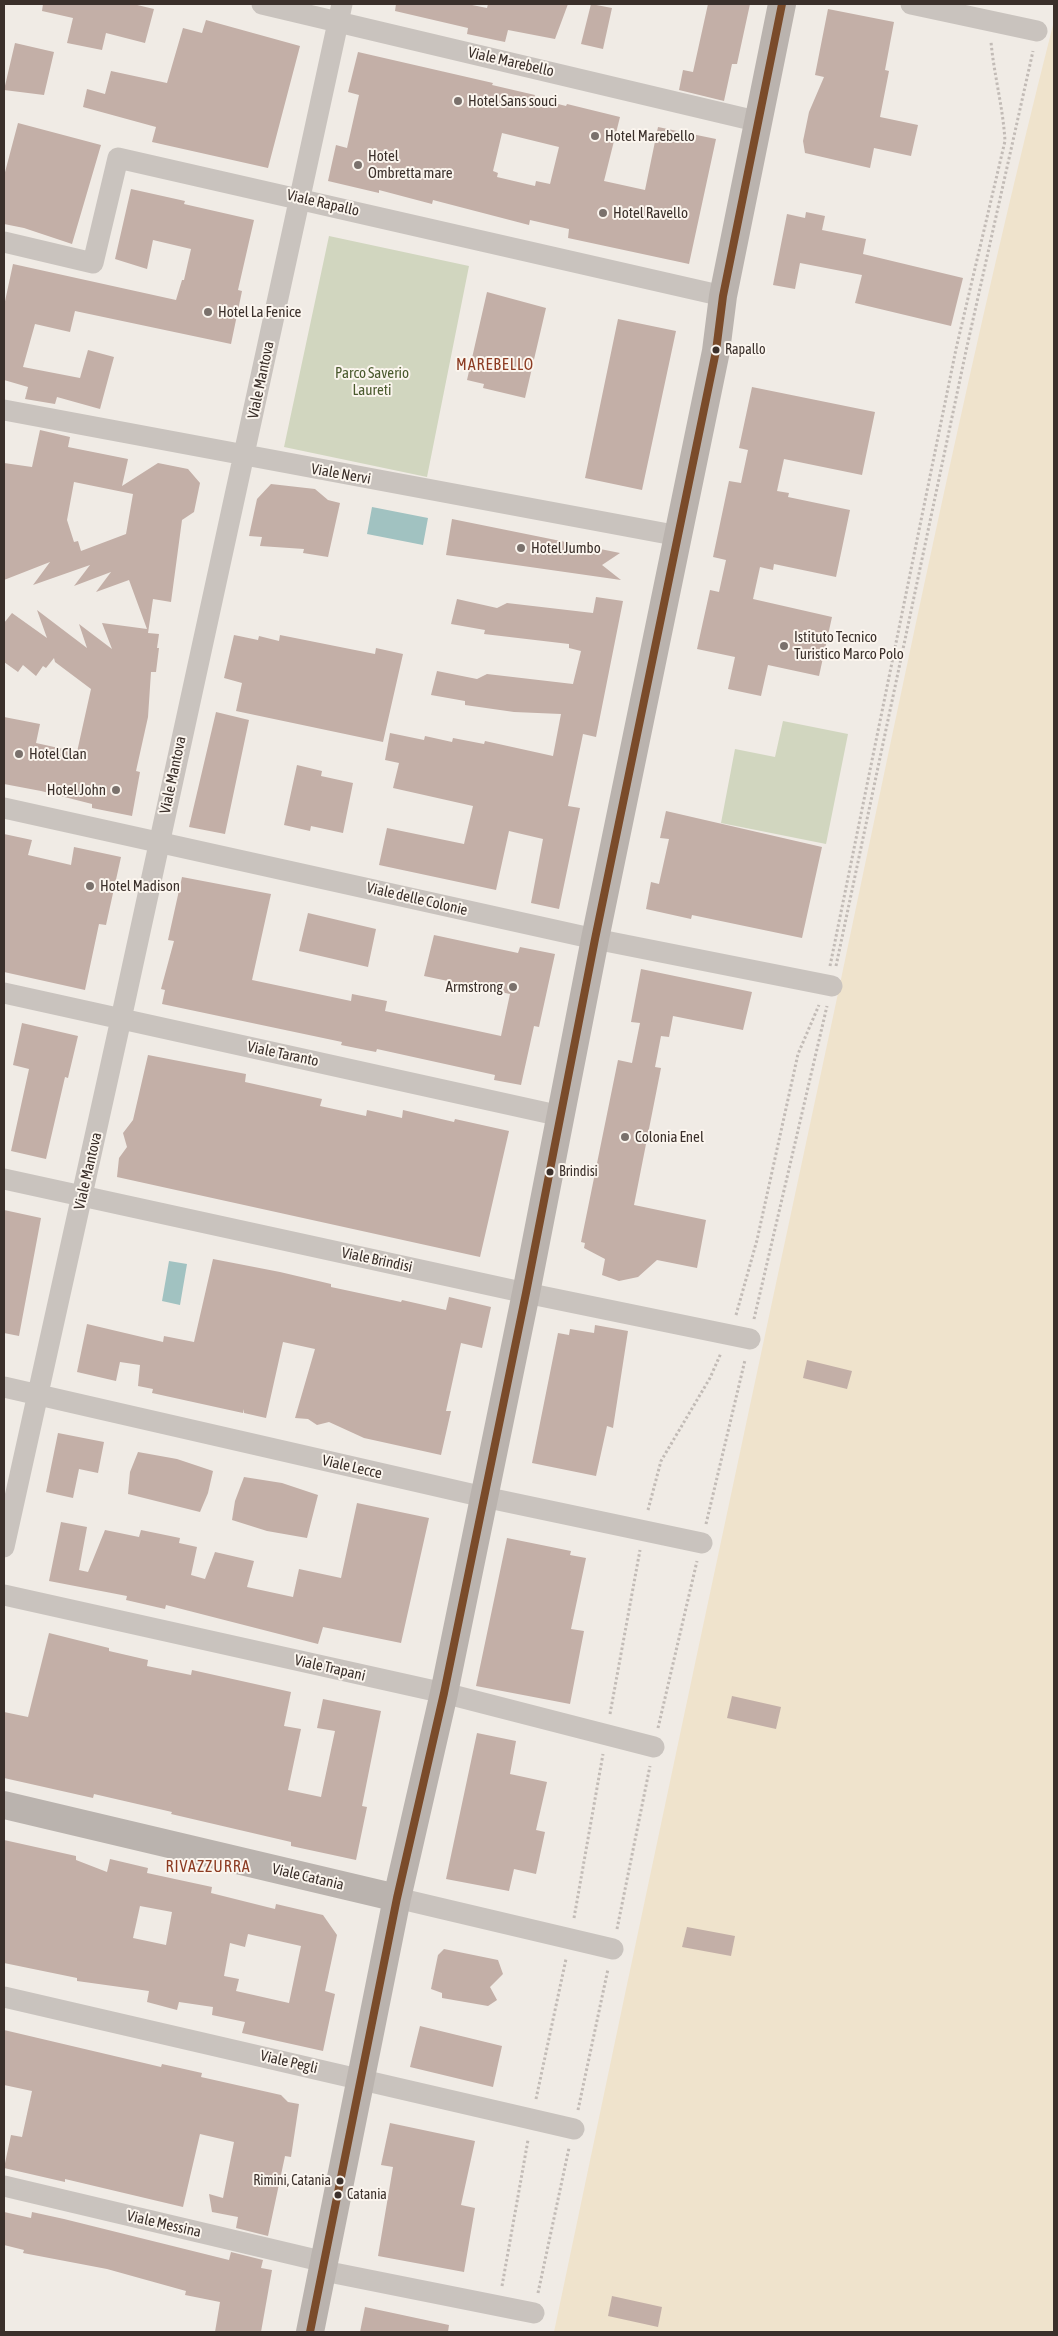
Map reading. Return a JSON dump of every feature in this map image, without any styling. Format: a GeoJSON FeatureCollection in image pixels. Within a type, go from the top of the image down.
{"type":"FeatureCollection","features":[{"type":"Feature","properties":{"kind":"street","name":"Viale Marebello"},"geometry":{"type":"LineString","coordinates":[[262,4],[340,12],[760,122]]}},
{"type":"Feature","properties":{"kind":"street"},"geometry":{"type":"LineString","coordinates":[[310,2332],[325,2266],[360,2078],[397,1898],[444,1694],[562,1116],[595,939],[716,351],[722,296],[760,122],[782,4]]}},
{"type":"Feature","properties":{"kind":"street"},"geometry":{"type":"LineString","coordinates":[[911,4],[1037,31]]}},
{"type":"Feature","properties":{"kind":"street","name":"Viale Mantova"},"geometry":{"type":"LineString","coordinates":[[4,1547],[340,12]]}},
{"type":"Feature","properties":{"kind":"street","name":"Viale Rapallo"},"geometry":{"type":"LineString","coordinates":[[4,242],[93,263],[118,158],[300,198],[722,296]]}},
{"type":"Feature","properties":{"kind":"street","name":"Viale Nervi"},"geometry":{"type":"LineString","coordinates":[[4,410],[679,536]]}},
{"type":"Feature","properties":{"kind":"street","name":"Viale delle Colonie"},"geometry":{"type":"LineString","coordinates":[[4,808],[159,840],[595,939],[829,985]]}},
{"type":"Feature","properties":{"kind":"street","name":"Viale Taranto"},"geometry":{"type":"LineString","coordinates":[[4,993],[562,1116]]}},
{"type":"Feature","properties":{"kind":"street","name":"Viale Brindisi"},"geometry":{"type":"LineString","coordinates":[[4,1179],[526,1293],[750,1339]]}},
{"type":"Feature","properties":{"kind":"street","name":"Viale Lecce"},"geometry":{"type":"LineString","coordinates":[[4,1387],[484,1497],[702,1543]]}},
{"type":"Feature","properties":{"kind":"street","name":"Viale Trapani"},"geometry":{"type":"LineString","coordinates":[[4,1595],[444,1694],[654,1747]]}},
{"type":"Feature","properties":{"kind":"street","name":"Viale Catania"},"geometry":{"type":"LineString","coordinates":[[4,1805],[613,1949]]}},
{"type":"Feature","properties":{"kind":"street","name":"Viale Pegli"},"geometry":{"type":"LineString","coordinates":[[4,1997],[574,2129]]}},
{"type":"Feature","properties":{"kind":"street","name":"Viale Messina"},"geometry":{"type":"LineString","coordinates":[[4,2186],[325,2266],[499,2307],[534,2313]]}},
{"type":"Feature","properties":{"kind":"path"},"geometry":{"type":"LineString","coordinates":[[499,2307],[532,2119],[570,1938],[643,1531],[661,1461],[710,1378],[729,1335],[757,1240],[798,1054],[829,985],[956,349],[1005,141],[1003,110],[994,69],[990,21]]}},
{"type":"Feature","properties":{"kind":"green space","name":"Parco Saverio Laureti"},"geometry":{"type":"Polygon","coordinates":[[[329,236],[469,266],[427,477],[284,447],[329,236]]]}},
{"type":"Feature","properties":{"kind":"green space"},"geometry":{"type":"Polygon","coordinates":[[[783,721],[848,734],[826,844],[721,823],[735,749],[775,757],[783,721]]]}},
{"type":"Feature","properties":{"kind":"sand"},"geometry":{"type":"Polygon","coordinates":[[[1054,21],[1054,2332],[554,2332],[942,501],[1024,141],[1054,21]]]}},
{"type":"Feature","properties":{"kind":"water"},"geometry":{"type":"Polygon","coordinates":[[[372,507],[428,518],[423,545],[367,534],[372,507]]]}},
{"type":"Feature","properties":{"kind":"water"},"geometry":{"type":"Polygon","coordinates":[[[169,1261],[187,1264],[180,1305],[162,1301],[169,1261]]]}},
{"type":"Feature","properties":{"kind":"building"},"geometry":{"type":"Polygon","coordinates":[[[43,4],[133,4],[154,9],[145,43],[106,33],[102,50],[67,43],[73,18],[42,11],[43,4]]]}},
{"type":"Feature","properties":{"kind":"building"},"geometry":{"type":"Polygon","coordinates":[[[396,4],[467,4],[487,8],[488,4],[568,4],[555,39],[508,30],[505,42],[467,34],[468,28],[395,11],[396,4]]]}},
{"type":"Feature","properties":{"kind":"building"},"geometry":{"type":"Polygon","coordinates":[[[591,4],[612,8],[603,49],[581,44],[591,4]]]}},
{"type":"Feature","properties":{"kind":"building"},"geometry":{"type":"Polygon","coordinates":[[[708,4],[750,4],[737,64],[732,64],[724,101],[679,90],[683,70],[693,72],[708,4]]]}},
{"type":"Feature","properties":{"kind":"building"},"geometry":{"type":"Polygon","coordinates":[[[828,9],[894,22],[885,70],[889,71],[880,117],[918,125],[911,156],[874,148],[870,168],[805,153],[803,141],[809,112],[824,77],[815,75],[828,9]]]}},
{"type":"Feature","properties":{"kind":"building"},"geometry":{"type":"Polygon","coordinates":[[[206,20],[300,46],[268,168],[152,142],[156,127],[83,107],[87,89],[105,94],[111,71],[167,83],[183,28],[202,33],[206,20]]]}},
{"type":"Feature","properties":{"kind":"building"},"geometry":{"type":"Polygon","coordinates":[[[15,43],[54,52],[44,95],[4,90],[15,43]]]}},
{"type":"Feature","properties":{"kind":"building"},"geometry":{"type":"Polygon","coordinates":[[[358,52],[493,83],[492,85],[535,95],[534,98],[620,117],[604,181],[645,190],[658,127],[716,139],[689,264],[568,238],[569,229],[530,220],[529,225],[433,200],[432,204],[379,190],[379,193],[328,181],[336,145],[347,148],[359,95],[348,92],[358,52]],[[502,133],[493,171],[498,173],[497,177],[535,186],[536,181],[550,184],[559,147],[502,133]]]}},
{"type":"Feature","properties":{"kind":"building"},"geometry":{"type":"Polygon","coordinates":[[[18,123],[101,145],[72,244],[24,228],[4,224],[4,176],[18,123]]]}},
{"type":"Feature","properties":{"kind":"building"},"geometry":{"type":"Polygon","coordinates":[[[131,189],[185,201],[184,204],[254,220],[238,290],[242,291],[231,344],[75,311],[70,332],[35,324],[23,367],[80,378],[88,350],[114,357],[100,409],[57,397],[55,404],[25,399],[28,387],[4,380],[4,306],[13,264],[176,300],[182,280],[184,280],[191,249],[153,240],[147,269],[115,259],[131,189]]]}},
{"type":"Feature","properties":{"kind":"building"},"geometry":{"type":"Polygon","coordinates":[[[806,212],[825,216],[822,230],[866,239],[863,254],[963,278],[951,326],[855,303],[862,275],[800,263],[795,289],[773,285],[787,214],[805,218],[806,212]]]}},
{"type":"Feature","properties":{"kind":"building"},"geometry":{"type":"Polygon","coordinates":[[[487,292],[546,308],[525,398],[483,388],[484,384],[467,380],[487,292]]]}},
{"type":"Feature","properties":{"kind":"building"},"geometry":{"type":"Polygon","coordinates":[[[618,319],[676,331],[642,490],[585,478],[618,319]]]}},
{"type":"Feature","properties":{"kind":"building"},"geometry":{"type":"Polygon","coordinates":[[[752,387],[875,412],[862,475],[784,459],[777,491],[789,493],[788,497],[850,510],[836,577],[774,564],[773,570],[760,567],[753,599],[832,617],[819,676],[768,665],[761,696],[728,689],[735,657],[697,649],[710,590],[719,592],[726,560],[713,557],[729,481],[741,483],[748,450],[739,448],[752,387]]]}},
{"type":"Feature","properties":{"kind":"building"},"geometry":{"type":"Polygon","coordinates":[[[40,430],[70,437],[68,447],[128,459],[122,486],[158,463],[188,469],[200,483],[194,512],[182,520],[171,602],[153,599],[148,633],[159,634],[157,648],[159,648],[156,672],[151,672],[148,717],[136,771],[140,772],[132,816],[92,808],[92,804],[41,791],[4,784],[4,717],[40,724],[36,743],[77,752],[91,689],[55,662],[54,658],[46,668],[43,666],[36,676],[23,665],[18,672],[4,662],[4,623],[12,613],[47,638],[37,610],[87,648],[79,624],[112,649],[102,623],[147,629],[129,580],[96,592],[111,572],[74,586],[90,565],[33,585],[50,562],[4,580],[4,463],[32,467],[40,430]],[[74,482],[67,520],[74,542],[78,541],[81,551],[126,534],[133,494],[74,482]]]}},
{"type":"Feature","properties":{"kind":"building"},"geometry":{"type":"Polygon","coordinates":[[[271,484],[315,489],[328,500],[340,503],[328,557],[303,553],[304,549],[260,546],[262,537],[249,536],[257,499],[271,484]]]}},
{"type":"Feature","properties":{"kind":"building","name":"Hotel Jumbo"},"geometry":{"type":"Polygon","coordinates":[[[452,519],[620,553],[602,565],[621,580],[446,555],[452,519]]]}},
{"type":"Feature","properties":{"kind":"building"},"geometry":{"type":"Polygon","coordinates":[[[596,597],[623,601],[596,737],[583,734],[568,806],[580,808],[559,909],[531,903],[543,839],[509,831],[496,890],[379,865],[387,828],[464,844],[473,806],[393,788],[399,763],[385,760],[390,733],[424,740],[425,736],[452,742],[453,738],[484,744],[485,741],[553,756],[561,714],[514,712],[465,705],[465,701],[431,695],[437,671],[477,679],[487,674],[573,684],[581,651],[569,648],[569,644],[484,634],[485,630],[451,624],[457,599],[497,608],[507,603],[593,613],[596,597]]]}},
{"type":"Feature","properties":{"kind":"building"},"geometry":{"type":"Polygon","coordinates":[[[234,635],[258,640],[259,636],[279,641],[280,635],[375,654],[376,648],[403,654],[383,742],[236,711],[242,683],[224,678],[234,635]]]}},
{"type":"Feature","properties":{"kind":"building"},"geometry":{"type":"Polygon","coordinates":[[[216,712],[249,720],[225,834],[189,827],[216,712]]]}},
{"type":"Feature","properties":{"kind":"building"},"geometry":{"type":"Polygon","coordinates":[[[297,765],[322,771],[321,776],[353,783],[343,833],[311,826],[310,831],[284,825],[297,765]]]}},
{"type":"Feature","properties":{"kind":"building"},"geometry":{"type":"Polygon","coordinates":[[[666,811],[822,847],[802,938],[692,915],[691,919],[646,909],[651,882],[659,884],[669,839],[660,838],[666,811]]]}},
{"type":"Feature","properties":{"kind":"building"},"geometry":{"type":"Polygon","coordinates":[[[4,834],[32,840],[28,855],[71,865],[74,847],[121,857],[106,925],[99,924],[85,990],[4,972],[4,834]]]}},
{"type":"Feature","properties":{"kind":"building"},"geometry":{"type":"Polygon","coordinates":[[[182,877],[271,894],[252,980],[351,1001],[352,994],[387,1001],[385,1011],[501,1036],[510,994],[424,976],[434,935],[518,953],[520,947],[555,954],[539,1027],[534,1026],[521,1085],[494,1080],[495,1075],[377,1049],[376,1052],[341,1045],[342,1042],[162,1004],[165,990],[161,989],[174,941],[168,940],[182,877]]]}},
{"type":"Feature","properties":{"kind":"building"},"geometry":{"type":"Polygon","coordinates":[[[308,913],[376,929],[368,967],[299,951],[308,913]]]}},
{"type":"Feature","properties":{"kind":"building","name":"Colonia Enel"},"geometry":{"type":"Polygon","coordinates":[[[641,969],[752,992],[743,1030],[673,1016],[669,1037],[661,1036],[655,1067],[661,1068],[634,1205],[706,1220],[697,1268],[657,1260],[638,1277],[619,1281],[602,1275],[605,1259],[584,1248],[585,1243],[581,1242],[618,1060],[632,1063],[640,1023],[631,1022],[641,969]]]}},
{"type":"Feature","properties":{"kind":"building"},"geometry":{"type":"Polygon","coordinates":[[[22,1023],[78,1036],[68,1078],[65,1077],[46,1159],[11,1151],[29,1069],[13,1065],[22,1023]]]}},
{"type":"Feature","properties":{"kind":"building"},"geometry":{"type":"Polygon","coordinates":[[[148,1055],[246,1074],[245,1082],[322,1099],[320,1106],[366,1116],[367,1110],[402,1118],[403,1110],[454,1122],[455,1119],[509,1131],[480,1257],[117,1177],[119,1158],[127,1147],[123,1133],[133,1120],[148,1055]]]}},
{"type":"Feature","properties":{"kind":"building"},"geometry":{"type":"Polygon","coordinates":[[[4,1210],[41,1218],[19,1336],[4,1333],[4,1210]]]}},
{"type":"Feature","properties":{"kind":"building"},"geometry":{"type":"Polygon","coordinates":[[[213,1259],[331,1284],[331,1287],[446,1310],[449,1297],[491,1307],[482,1348],[461,1343],[446,1411],[451,1411],[441,1455],[364,1438],[329,1422],[317,1425],[308,1419],[295,1418],[315,1349],[283,1342],[266,1418],[244,1413],[244,1409],[243,1413],[152,1393],[153,1389],[138,1386],[140,1365],[120,1362],[116,1381],[77,1372],[87,1324],[163,1342],[164,1336],[194,1342],[213,1259]]]}},
{"type":"Feature","properties":{"kind":"building"},"geometry":{"type":"Polygon","coordinates":[[[595,1325],[628,1331],[613,1428],[607,1426],[596,1476],[532,1463],[558,1333],[569,1335],[570,1329],[594,1333],[595,1325]]]}},
{"type":"Feature","properties":{"kind":"building"},"geometry":{"type":"Polygon","coordinates":[[[807,1360],[852,1371],[847,1389],[803,1378],[807,1360]]]}},
{"type":"Feature","properties":{"kind":"building"},"geometry":{"type":"Polygon","coordinates":[[[58,1433],[104,1442],[98,1473],[79,1469],[73,1498],[46,1492],[58,1433]]]}},
{"type":"Feature","properties":{"kind":"building"},"geometry":{"type":"Polygon","coordinates":[[[138,1452],[177,1459],[213,1471],[208,1493],[200,1512],[128,1494],[130,1472],[138,1452]]]}},
{"type":"Feature","properties":{"kind":"building"},"geometry":{"type":"Polygon","coordinates":[[[244,1477],[282,1483],[318,1495],[307,1538],[267,1531],[232,1520],[235,1501],[244,1477]]]}},
{"type":"Feature","properties":{"kind":"building"},"geometry":{"type":"Polygon","coordinates":[[[357,1503],[429,1518],[401,1643],[323,1627],[318,1644],[166,1605],[165,1609],[126,1600],[127,1596],[49,1581],[61,1522],[87,1527],[79,1570],[88,1572],[105,1530],[139,1537],[141,1530],[180,1538],[179,1543],[197,1547],[191,1575],[205,1579],[215,1552],[254,1561],[247,1587],[293,1597],[299,1569],[341,1578],[357,1503]]]}},
{"type":"Feature","properties":{"kind":"building"},"geometry":{"type":"Polygon","coordinates":[[[507,1538],[571,1551],[570,1555],[586,1558],[571,1629],[584,1631],[570,1704],[476,1686],[507,1538]]]}},
{"type":"Feature","properties":{"kind":"building"},"geometry":{"type":"Polygon","coordinates":[[[49,1633],[109,1648],[109,1651],[148,1660],[147,1666],[191,1675],[192,1670],[291,1692],[284,1726],[301,1729],[288,1790],[321,1797],[335,1731],[317,1728],[323,1699],[381,1711],[362,1806],[367,1807],[356,1860],[291,1846],[291,1842],[171,1814],[172,1812],[94,1794],[93,1798],[4,1778],[4,1712],[28,1717],[49,1633]]]}},
{"type":"Feature","properties":{"kind":"building"},"geometry":{"type":"Polygon","coordinates":[[[732,1696],[781,1707],[776,1729],[727,1718],[732,1696]]]}},
{"type":"Feature","properties":{"kind":"building"},"geometry":{"type":"Polygon","coordinates":[[[477,1733],[516,1741],[510,1774],[547,1782],[536,1830],[545,1832],[536,1874],[514,1869],[509,1891],[446,1879],[477,1733]]]}},
{"type":"Feature","properties":{"kind":"building"},"geometry":{"type":"Polygon","coordinates":[[[4,1840],[76,1856],[76,1860],[107,1872],[110,1859],[148,1868],[147,1873],[212,1887],[211,1893],[275,1909],[276,1904],[323,1915],[337,1935],[325,1991],[335,1994],[323,2051],[242,2033],[245,2022],[212,2015],[213,2007],[179,2002],[177,2010],[147,2002],[149,1991],[77,1981],[77,1978],[4,1963],[4,1840]],[[140,1906],[133,1938],[166,1945],[172,1912],[140,1906]],[[248,1934],[245,1947],[230,1943],[224,1976],[239,1979],[236,1991],[289,2003],[301,1946],[248,1934]]]}},
{"type":"Feature","properties":{"kind":"building"},"geometry":{"type":"Polygon","coordinates":[[[687,1927],[735,1936],[731,1956],[682,1947],[687,1927]]]}},
{"type":"Feature","properties":{"kind":"building"},"geometry":{"type":"Polygon","coordinates":[[[444,1949],[498,1960],[503,1974],[490,1987],[497,2000],[488,2006],[442,1998],[442,1993],[431,1989],[438,1955],[444,1949]]]}},
{"type":"Feature","properties":{"kind":"building"},"geometry":{"type":"Polygon","coordinates":[[[420,2026],[502,2046],[493,2087],[410,2067],[420,2026]]]}},
{"type":"Feature","properties":{"kind":"building"},"geometry":{"type":"Polygon","coordinates":[[[4,2030],[161,2067],[162,2064],[202,2073],[201,2077],[281,2095],[288,2102],[299,2104],[291,2157],[285,2156],[268,2236],[236,2228],[238,2217],[212,2212],[209,2194],[223,2198],[234,2142],[200,2134],[183,2207],[65,2179],[65,2182],[4,2168],[11,2135],[22,2137],[32,2091],[4,2085],[4,2030]]]}},
{"type":"Feature","properties":{"kind":"building"},"geometry":{"type":"Polygon","coordinates":[[[390,2123],[475,2141],[461,2205],[475,2208],[464,2272],[378,2256],[393,2167],[381,2165],[390,2123]]]}},
{"type":"Feature","properties":{"kind":"building"},"geometry":{"type":"Polygon","coordinates":[[[4,2212],[31,2218],[32,2212],[229,2260],[231,2252],[263,2260],[261,2268],[272,2270],[261,2332],[215,2332],[220,2302],[185,2295],[186,2291],[107,2269],[23,2253],[24,2250],[4,2245],[4,2212]]]}},
{"type":"Feature","properties":{"kind":"building"},"geometry":{"type":"Polygon","coordinates":[[[612,2296],[662,2307],[658,2327],[608,2316],[612,2296]]]}},
{"type":"Feature","properties":{"kind":"building"},"geometry":{"type":"Polygon","coordinates":[[[365,2307],[449,2325],[448,2332],[360,2332],[365,2307]]]}},
{"type":"Feature","properties":{"kind":"transit line"},"geometry":{"type":"LineString","coordinates":[[310,2332],[397,1898],[444,1693],[526,1293],[595,939],[716,351],[723,296],[782,4]]}},
{"type":"Feature","properties":{"kind":"place","name":"Hotel Sans souci"},"geometry":{"type":"Point","coordinates":[458,101]}},
{"type":"Feature","properties":{"kind":"place","name":"Hotel Marebello"},"geometry":{"type":"Point","coordinates":[595,136]}},
{"type":"Feature","properties":{"kind":"place","name":"Hotel Ombretta mare"},"geometry":{"type":"Point","coordinates":[358,165]}},
{"type":"Feature","properties":{"kind":"place","name":"Hotel Ravello"},"geometry":{"type":"Point","coordinates":[603,213]}},
{"type":"Feature","properties":{"kind":"place","name":"Hotel La Fenice"},"geometry":{"type":"Point","coordinates":[208,312]}},
{"type":"Feature","properties":{"kind":"place","name":"Rapallo"},"geometry":{"type":"Point","coordinates":[716,350]}},
{"type":"Feature","properties":{"kind":"place","name":"Hotel Jumbo"},"geometry":{"type":"Point","coordinates":[521,548]}},
{"type":"Feature","properties":{"kind":"place","name":"Istituto Tecnico Turistico Marco Polo"},"geometry":{"type":"Point","coordinates":[784,646]}},
{"type":"Feature","properties":{"kind":"place","name":"Hotel Clan"},"geometry":{"type":"Point","coordinates":[19,754]}},
{"type":"Feature","properties":{"kind":"place","name":"Hotel John"},"geometry":{"type":"Point","coordinates":[116,790]}},
{"type":"Feature","properties":{"kind":"place","name":"Hotel Madison"},"geometry":{"type":"Point","coordinates":[90,886]}},
{"type":"Feature","properties":{"kind":"place","name":"Armstrong"},"geometry":{"type":"Point","coordinates":[513,987]}},
{"type":"Feature","properties":{"kind":"place","name":"Colonia Enel"},"geometry":{"type":"Point","coordinates":[625,1137]}},
{"type":"Feature","properties":{"kind":"place","name":"Brindisi"},"geometry":{"type":"Point","coordinates":[550,1172]}},
{"type":"Feature","properties":{"kind":"place","name":"Rimini, Catania"},"geometry":{"type":"Point","coordinates":[340,2181]}},
{"type":"Feature","properties":{"kind":"place","name":"Catania"},"geometry":{"type":"Point","coordinates":[338,2195]}},
{"type":"Feature","properties":{"kind":"district","name":"MAREBELLO"},"geometry":{"type":"Point","coordinates":[495,365]}},
{"type":"Feature","properties":{"kind":"district","name":"RIVAZZURRA"},"geometry":{"type":"Point","coordinates":[208,1867]}}]}
